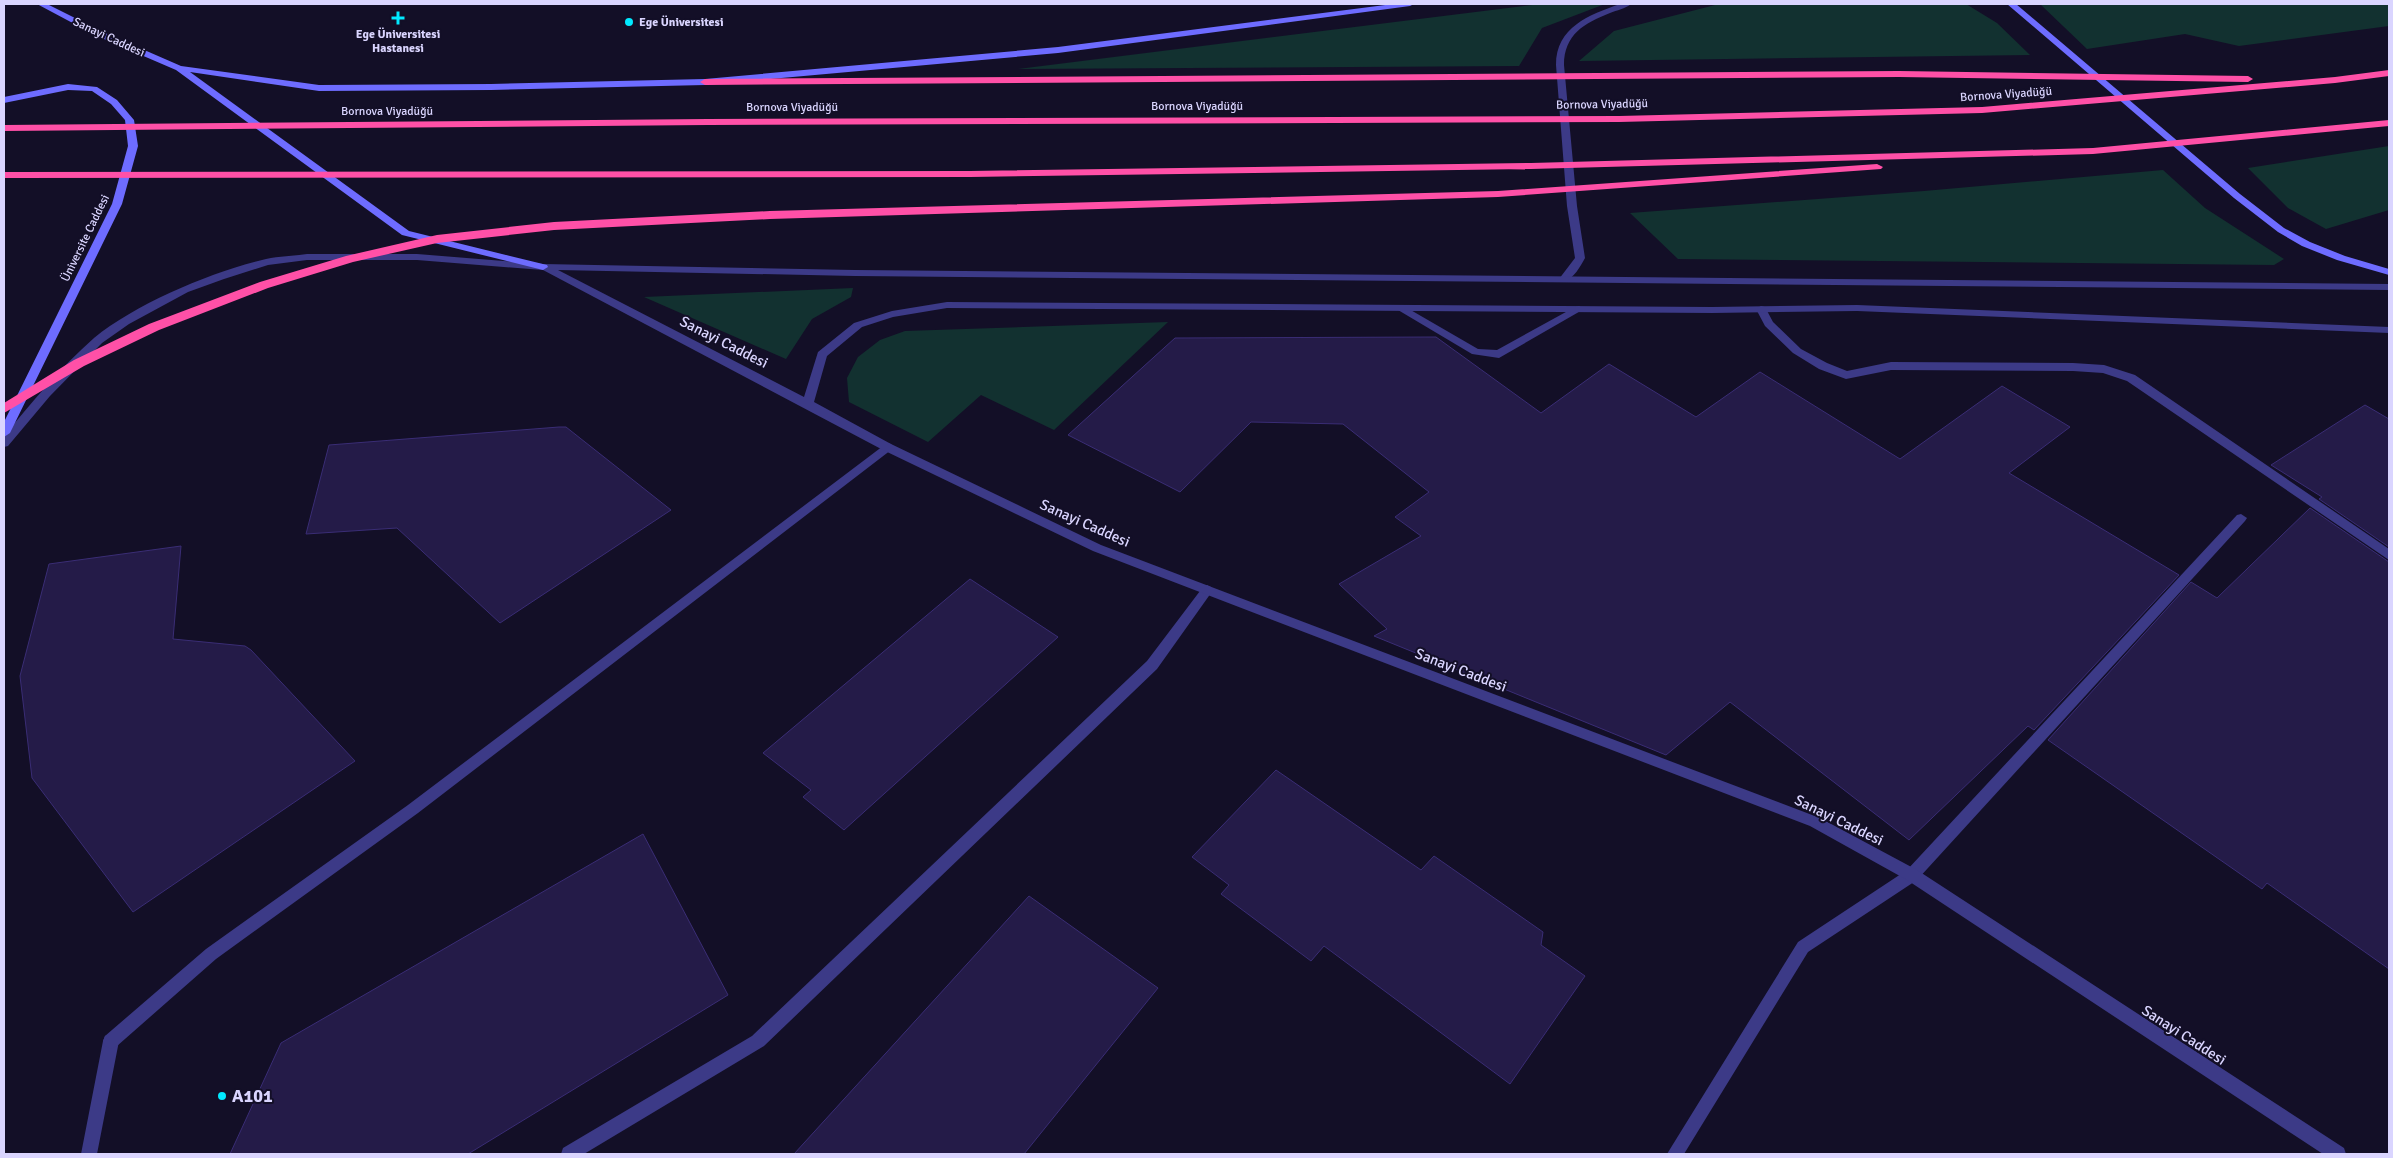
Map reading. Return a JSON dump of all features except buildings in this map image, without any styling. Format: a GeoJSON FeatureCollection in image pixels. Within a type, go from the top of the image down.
{"type":"FeatureCollection","features":[{"type":"Feature","properties":{"kind":"highway","name":"Bornova Viyadüğü"},"geometry":{"type":"LineString","coordinates":[[4,128],[708,122],[1639,118],[1982,110],[2335,80],[2389,73]]}},
{"type":"Feature","properties":{"kind":"highway"},"geometry":{"type":"LineString","coordinates":[[705,82],[1899,74],[2335,80]]}},
{"type":"Feature","properties":{"kind":"highway"},"geometry":{"type":"LineString","coordinates":[[4,409],[79,363],[154,327],[264,285],[350,259],[437,239],[554,226],[770,215],[1498,194],[2092,151],[2389,124]]}},
{"type":"Feature","properties":{"kind":"highway"},"geometry":{"type":"LineString","coordinates":[[4,175],[970,174],[1531,166],[2092,151]]}},
{"type":"Feature","properties":{"kind":"main road","name":"Sanayi Caddesi"},"geometry":{"type":"LineString","coordinates":[[41,4],[100,34],[179,68]]}},
{"type":"Feature","properties":{"kind":"main road"},"geometry":{"type":"LineString","coordinates":[[179,68],[319,88],[491,87],[705,82],[1058,50],[1410,4]]}},
{"type":"Feature","properties":{"kind":"main road"},"geometry":{"type":"LineString","coordinates":[[2011,4],[2237,196],[2281,230],[2306,244],[2341,258],[2389,272]]}},
{"type":"Feature","properties":{"kind":"main road"},"geometry":{"type":"LineString","coordinates":[[179,68],[406,233],[543,267]]}},
{"type":"Feature","properties":{"kind":"main road","name":"Üniversite Caddesi"},"geometry":{"type":"LineString","coordinates":[[4,100],[33,93],[68,88],[94,90],[114,102],[129,120],[133,146],[117,204],[4,433]]}},
{"type":"Feature","properties":{"kind":"street"},"geometry":{"type":"LineString","coordinates":[[1564,279],[1580,258],[1572,206],[1560,65],[1562,46],[1576,30],[1594,15],[1627,4]]}},
{"type":"Feature","properties":{"kind":"street"},"geometry":{"type":"LineString","coordinates":[[4,443],[46,392],[98,341],[151,307],[184,290],[220,276],[267,262],[307,257],[417,257],[543,267],[865,273],[2389,287]]}},
{"type":"Feature","properties":{"kind":"street","name":"Sanayi Caddesi"},"geometry":{"type":"LineString","coordinates":[[543,267],[887,447],[1096,548],[1815,822],[1912,876],[2338,1154]]}},
{"type":"Feature","properties":{"kind":"street"},"geometry":{"type":"LineString","coordinates":[[808,404],[822,354],[858,325],[901,312],[947,305],[1579,309],[1857,308],[2389,330]]}},
{"type":"Feature","properties":{"kind":"street"},"geometry":{"type":"LineString","coordinates":[[1402,308],[1476,352],[1498,354],[1579,309]]}},
{"type":"Feature","properties":{"kind":"street"},"geometry":{"type":"LineString","coordinates":[[1762,309],[1769,324],[1797,351],[1823,366],[1846,375],[1891,366],[2073,367],[2104,369],[2132,378],[2389,554]]}},
{"type":"Feature","properties":{"kind":"street"},"geometry":{"type":"LineString","coordinates":[[89,1154],[111,1041],[210,954],[413,809],[887,447]]}},
{"type":"Feature","properties":{"kind":"street"},"geometry":{"type":"LineString","coordinates":[[1675,1154],[1803,946],[1912,876],[2241,518]]}},
{"type":"Feature","properties":{"kind":"street"},"geometry":{"type":"LineString","coordinates":[[569,1154],[758,1041],[1152,665],[1207,590]]}},
{"type":"Feature","properties":{"kind":"green space"},"geometry":{"type":"Polygon","coordinates":[[[1540,4],[1605,4],[1542,28],[1519,66],[1018,69],[1540,4]]]}},
{"type":"Feature","properties":{"kind":"green space"},"geometry":{"type":"Polygon","coordinates":[[[1719,4],[1966,4],[1997,23],[2030,55],[1579,61],[1614,31],[1719,4]]]}},
{"type":"Feature","properties":{"kind":"green space"},"geometry":{"type":"Polygon","coordinates":[[[2040,4],[2389,4],[2389,26],[2239,46],[2185,34],[2087,49],[2040,4]]]}},
{"type":"Feature","properties":{"kind":"green space"},"geometry":{"type":"Polygon","coordinates":[[[2389,146],[2389,210],[2326,229],[2288,208],[2248,168],[2389,146]]]}},
{"type":"Feature","properties":{"kind":"green space"},"geometry":{"type":"Polygon","coordinates":[[[2163,170],[2205,208],[2284,259],[2274,265],[1678,259],[1630,213],[1924,191],[2163,170]]]}},
{"type":"Feature","properties":{"kind":"green space"},"geometry":{"type":"Polygon","coordinates":[[[853,288],[851,297],[812,319],[786,359],[644,297],[853,288]]]}},
{"type":"Feature","properties":{"kind":"green space"},"geometry":{"type":"Polygon","coordinates":[[[1168,322],[1054,430],[981,395],[928,442],[849,402],[847,378],[858,357],[880,340],[905,331],[1168,322]]]}},
{"type":"Feature","properties":{"kind":"place","name":"Ege Üniversitesi Hastanesi"},"geometry":{"type":"Point","coordinates":[398,18]}},
{"type":"Feature","properties":{"kind":"place","name":"Ege Üniversitesi"},"geometry":{"type":"Point","coordinates":[629,22]}},
{"type":"Feature","properties":{"kind":"place","name":"A101"},"geometry":{"type":"Point","coordinates":[222,1096]}}]}
